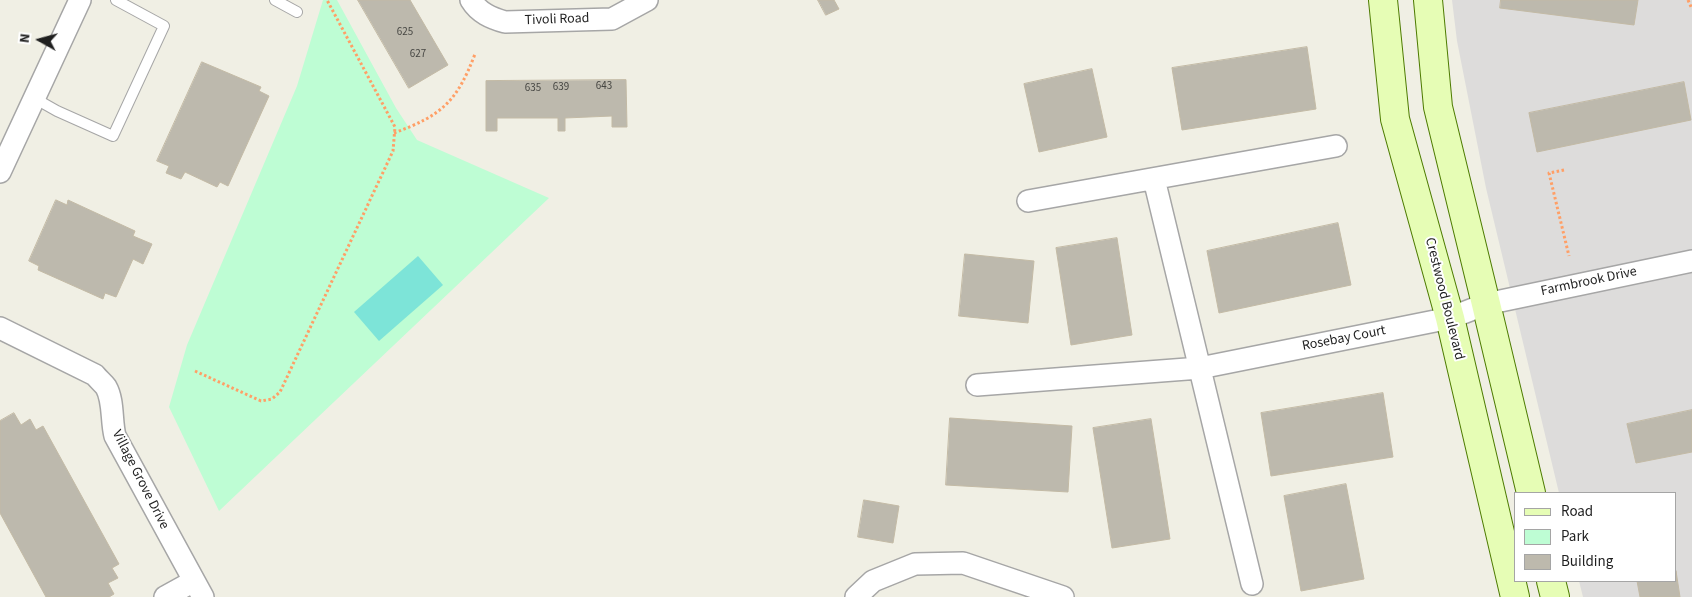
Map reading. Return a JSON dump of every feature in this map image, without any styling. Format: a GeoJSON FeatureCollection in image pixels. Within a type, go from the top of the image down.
{"type":"FeatureCollection","features":[{"type":"Feature","properties":{"kind":"main road","name":"Crestwood Boulevard"},"geometry":{"type":"LineString","coordinates":[[1383,0],[1396,119],[1450,318],[1514,597]]}},
{"type":"Feature","properties":{"kind":"main road"},"geometry":{"type":"LineString","coordinates":[[1428,0],[1438,108],[1531,492]]}},
{"type":"Feature","properties":{"kind":"main road"},"geometry":{"type":"LineString","coordinates":[[1551,582],[1555,597]]}},
{"type":"Feature","properties":{"kind":"street"},"geometry":{"type":"LineString","coordinates":[[0,172],[80,0]]}},
{"type":"Feature","properties":{"kind":"street","name":"Tivoli Road"},"geometry":{"type":"LineString","coordinates":[[471,0],[476,8],[490,17],[505,22],[612,19],[647,0]]}},
{"type":"Feature","properties":{"kind":"street"},"geometry":{"type":"LineString","coordinates":[[1028,201],[1336,146]]}},
{"type":"Feature","properties":{"kind":"street"},"geometry":{"type":"LineString","coordinates":[[1154,179],[1252,584]]}},
{"type":"Feature","properties":{"kind":"street","name":"Farmbrook Drive"},"geometry":{"type":"LineString","coordinates":[[1486,304],[1692,261]]}},
{"type":"Feature","properties":{"kind":"street","name":"Rosebay Court"},"geometry":{"type":"LineString","coordinates":[[977,385],[1200,368],[1450,318],[1486,304]]}},
{"type":"Feature","properties":{"kind":"street","name":"Village Grove Drive"},"geometry":{"type":"LineString","coordinates":[[0,328],[94,375],[106,388],[110,400],[114,436],[198,589]]}},
{"type":"Feature","properties":{"kind":"street"},"geometry":{"type":"LineString","coordinates":[[856,597],[873,581],[915,564],[963,562],[1063,597]]}},
{"type":"Feature","properties":{"kind":"street"},"geometry":{"type":"LineString","coordinates":[[165,597],[198,589]]}},
{"type":"Feature","properties":{"kind":"lane"},"geometry":{"type":"LineString","coordinates":[[34,98],[57,111],[113,136],[164,26],[116,0]]}},
{"type":"Feature","properties":{"kind":"lane"},"geometry":{"type":"LineString","coordinates":[[275,0],[297,12]]}},
{"type":"Feature","properties":{"kind":"path"},"geometry":{"type":"LineString","coordinates":[[195,371],[261,401],[272,399],[280,392],[393,151],[395,126],[327,0]]}},
{"type":"Feature","properties":{"kind":"path"},"geometry":{"type":"LineString","coordinates":[[1688,0],[1692,9]]}},
{"type":"Feature","properties":{"kind":"path"},"geometry":{"type":"LineString","coordinates":[[394,132],[418,124],[447,104],[465,79],[475,54]]}},
{"type":"Feature","properties":{"kind":"path"},"geometry":{"type":"LineString","coordinates":[[1564,170],[1549,173],[1569,256]]}},
{"type":"Feature","properties":{"kind":"shaded area"},"geometry":{"type":"Polygon","coordinates":[[[1452,0],[1692,0],[1692,597],[1583,597],[1579,582],[1677,582],[1677,492],[1559,492],[1486,188],[1457,41],[1452,0]]]}},
{"type":"Feature","properties":{"kind":"shaded area"},"geometry":{"type":"Polygon","coordinates":[[[418,256],[443,285],[379,341],[354,312],[418,256]]]}},
{"type":"Feature","properties":{"kind":"green space"},"geometry":{"type":"Polygon","coordinates":[[[323,0],[337,0],[396,108],[417,140],[549,198],[219,511],[169,407],[187,345],[297,86],[323,0]]]}},
{"type":"Feature","properties":{"kind":"building"},"geometry":{"type":"Polygon","coordinates":[[[358,0],[410,0],[448,65],[409,88],[358,0]]]}},
{"type":"Feature","properties":{"kind":"building"},"geometry":{"type":"Polygon","coordinates":[[[818,0],[834,0],[839,9],[826,15],[818,0]]]}},
{"type":"Feature","properties":{"kind":"building"},"geometry":{"type":"Polygon","coordinates":[[[1501,0],[1638,0],[1634,25],[1500,8],[1501,0]]]}},
{"type":"Feature","properties":{"kind":"building"},"geometry":{"type":"Polygon","coordinates":[[[1307,47],[1316,109],[1182,130],[1172,68],[1307,47]]]}},
{"type":"Feature","properties":{"kind":"building"},"geometry":{"type":"Polygon","coordinates":[[[202,62],[261,87],[259,91],[269,96],[228,186],[220,182],[217,187],[185,172],[181,179],[166,173],[169,166],[157,161],[202,62]]]}},
{"type":"Feature","properties":{"kind":"building"},"geometry":{"type":"Polygon","coordinates":[[[1092,69],[1107,137],[1039,152],[1024,84],[1092,69]]]}},
{"type":"Feature","properties":{"kind":"building"},"geometry":{"type":"Polygon","coordinates":[[[626,80],[627,127],[612,127],[612,116],[565,118],[565,131],[558,131],[558,118],[497,118],[497,131],[486,131],[486,81],[626,80]]]}},
{"type":"Feature","properties":{"kind":"building"},"geometry":{"type":"Polygon","coordinates":[[[1684,82],[1691,120],[1537,152],[1529,113],[1684,82]]]}},
{"type":"Feature","properties":{"kind":"building"},"geometry":{"type":"Polygon","coordinates":[[[56,200],[67,205],[68,200],[135,231],[133,236],[152,244],[143,264],[133,259],[116,297],[105,293],[103,299],[38,270],[39,266],[29,261],[56,200]]]}},
{"type":"Feature","properties":{"kind":"building"},"geometry":{"type":"Polygon","coordinates":[[[1338,223],[1351,285],[1219,313],[1207,251],[1338,223]]]}},
{"type":"Feature","properties":{"kind":"building"},"geometry":{"type":"Polygon","coordinates":[[[1117,238],[1132,335],[1071,345],[1056,248],[1117,238]]]}},
{"type":"Feature","properties":{"kind":"building"},"geometry":{"type":"Polygon","coordinates":[[[965,254],[1034,261],[1028,323],[959,316],[965,254]]]}},
{"type":"Feature","properties":{"kind":"building"},"geometry":{"type":"Polygon","coordinates":[[[1383,393],[1393,457],[1271,476],[1261,413],[1383,393]]]}},
{"type":"Feature","properties":{"kind":"building"},"geometry":{"type":"Polygon","coordinates":[[[1692,410],[1692,452],[1636,463],[1627,424],[1692,410]]]}},
{"type":"Feature","properties":{"kind":"building"},"geometry":{"type":"Polygon","coordinates":[[[14,413],[21,425],[30,419],[36,430],[43,426],[119,564],[112,568],[118,578],[108,583],[114,594],[109,597],[46,597],[0,513],[0,421],[14,413]]]}},
{"type":"Feature","properties":{"kind":"building"},"geometry":{"type":"Polygon","coordinates":[[[950,418],[1072,426],[1068,492],[946,485],[950,418]]]}},
{"type":"Feature","properties":{"kind":"building"},"geometry":{"type":"Polygon","coordinates":[[[1151,419],[1170,539],[1112,548],[1093,428],[1151,419]]]}},
{"type":"Feature","properties":{"kind":"building"},"geometry":{"type":"Polygon","coordinates":[[[1346,484],[1364,579],[1301,591],[1284,496],[1346,484]]]}},
{"type":"Feature","properties":{"kind":"building"},"geometry":{"type":"Polygon","coordinates":[[[864,500],[899,506],[893,543],[858,537],[864,500]]]}},
{"type":"Feature","properties":{"kind":"building"},"geometry":{"type":"Polygon","coordinates":[[[1677,578],[1680,597],[1640,597],[1637,582],[1677,582],[1677,578]]]}}]}
